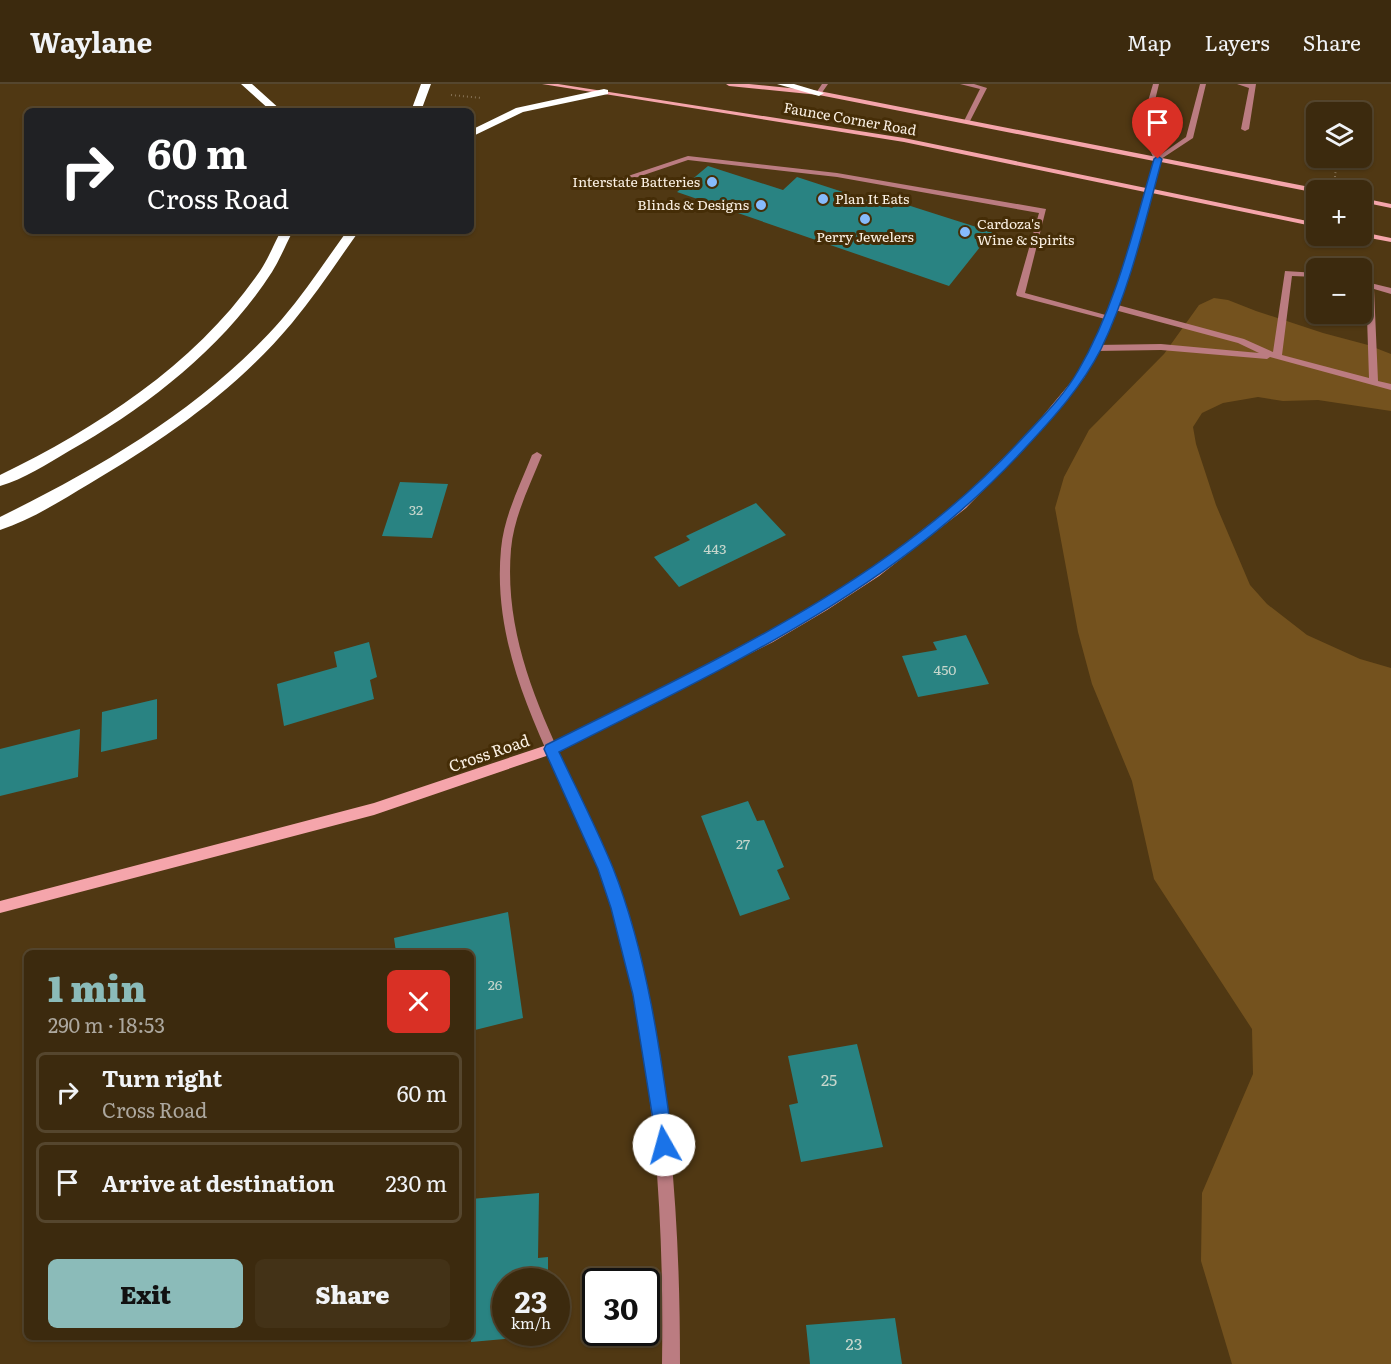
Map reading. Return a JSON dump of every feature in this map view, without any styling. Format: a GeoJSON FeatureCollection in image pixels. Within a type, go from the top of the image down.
{"type":"FeatureCollection","features":[{"type":"Feature","properties":{"kind":"highway"},"geometry":{"type":"LineString","coordinates":[[246,84],[274,108]]}},
{"type":"Feature","properties":{"kind":"highway"},"geometry":{"type":"LineString","coordinates":[[417,108],[426,84]]}},
{"type":"Feature","properties":{"kind":"highway"},"geometry":{"type":"LineString","coordinates":[[782,84],[822,89]]}},
{"type":"Feature","properties":{"kind":"highway"},"geometry":{"type":"LineString","coordinates":[[474,133],[520,110],[604,92]]}},
{"type":"Feature","properties":{"kind":"highway"},"geometry":{"type":"LineString","coordinates":[[0,481],[85,434],[191,357],[217,333],[257,284],[274,259],[286,234]]}},
{"type":"Feature","properties":{"kind":"highway"},"geometry":{"type":"LineString","coordinates":[[0,524],[130,453],[181,418],[219,388],[277,332],[351,234]]}},
{"type":"Feature","properties":{"kind":"main road","name":"Faunce Corner Road"},"geometry":{"type":"LineString","coordinates":[[545,84],[850,130],[1306,223]]}},
{"type":"Feature","properties":{"kind":"main road","name":"Faunce Corner Road"},"geometry":{"type":"LineString","coordinates":[[729,84],[822,89],[967,121],[1306,189]]}},
{"type":"Feature","properties":{"kind":"main road","name":"Cross Road"},"geometry":{"type":"LineString","coordinates":[[0,907],[374,809],[551,749],[770,639],[875,573],[962,505],[998,471],[1057,407],[1081,376],[1096,348],[1124,279],[1158,159]]}},
{"type":"Feature","properties":{"kind":"main road"},"geometry":{"type":"LineString","coordinates":[[1372,202],[1391,206]]}},
{"type":"Feature","properties":{"kind":"main road"},"geometry":{"type":"LineString","coordinates":[[1372,236],[1391,240]]}},
{"type":"Feature","properties":{"kind":"street"},"geometry":{"type":"LineString","coordinates":[[963,84],[984,88],[967,121]]}},
{"type":"Feature","properties":{"kind":"street"},"geometry":{"type":"LineString","coordinates":[[1156,84],[1143,129],[1158,159],[1190,138],[1203,84]]}},
{"type":"Feature","properties":{"kind":"street"},"geometry":{"type":"LineString","coordinates":[[1240,84],[1253,85],[1245,129]]}},
{"type":"Feature","properties":{"kind":"street"},"geometry":{"type":"LineString","coordinates":[[626,178],[688,158],[837,176],[1043,211],[1020,294],[1109,317]]}},
{"type":"Feature","properties":{"kind":"street"},"geometry":{"type":"LineString","coordinates":[[1277,357],[1288,273],[1306,274]]}},
{"type":"Feature","properties":{"kind":"street"},"geometry":{"type":"LineString","coordinates":[[1372,286],[1391,291]]}},
{"type":"Feature","properties":{"kind":"street"},"geometry":{"type":"LineString","coordinates":[[1114,307],[1241,341],[1277,357],[1391,387]]}},
{"type":"Feature","properties":{"kind":"street"},"geometry":{"type":"LineString","coordinates":[[1369,324],[1374,383]]}},
{"type":"Feature","properties":{"kind":"street"},"geometry":{"type":"LineString","coordinates":[[1096,348],[1161,347],[1277,357]]}},
{"type":"Feature","properties":{"kind":"street"},"geometry":{"type":"LineString","coordinates":[[537,455],[514,514],[506,546],[504,578],[512,645],[522,679],[551,749],[606,869],[641,995],[656,1077],[666,1168],[672,1268],[671,1364]]}},
{"type":"Feature","properties":{"kind":"path"},"geometry":{"type":"LineString","coordinates":[[1335,177],[1336,168]]}},
{"type":"Feature","properties":{"kind":"shaded area"},"geometry":{"type":"Polygon","coordinates":[[[1214,298],[1228,300],[1391,354],[1391,411],[1318,400],[1283,401],[1258,397],[1223,403],[1202,413],[1193,427],[1196,444],[1216,505],[1250,585],[1267,604],[1307,635],[1360,659],[1391,668],[1391,1364],[1232,1364],[1201,1261],[1202,1193],[1253,1074],[1252,1029],[1154,879],[1132,781],[1092,684],[1078,632],[1055,508],[1064,477],[1089,430],[1164,354],[1199,305],[1214,298]]]}},
{"type":"Feature","properties":{"kind":"building"},"geometry":{"type":"Polygon","coordinates":[[[708,166],[783,190],[797,177],[892,208],[898,202],[992,232],[949,286],[677,192],[708,166]]]}},
{"type":"Feature","properties":{"kind":"building"},"geometry":{"type":"Polygon","coordinates":[[[400,482],[448,484],[432,538],[382,536],[400,482]]]}},
{"type":"Feature","properties":{"kind":"building"},"geometry":{"type":"Polygon","coordinates":[[[756,503],[786,535],[679,587],[654,557],[690,540],[686,536],[756,503]]]}},
{"type":"Feature","properties":{"kind":"building"},"geometry":{"type":"Polygon","coordinates":[[[966,635],[989,684],[918,697],[902,656],[937,650],[933,642],[966,635]]]}},
{"type":"Feature","properties":{"kind":"building"},"geometry":{"type":"Polygon","coordinates":[[[369,642],[377,677],[370,680],[374,699],[284,726],[277,684],[337,667],[334,652],[369,642]]]}},
{"type":"Feature","properties":{"kind":"building"},"geometry":{"type":"Polygon","coordinates":[[[157,699],[157,739],[101,752],[102,712],[157,699]]]}},
{"type":"Feature","properties":{"kind":"building"},"geometry":{"type":"Polygon","coordinates":[[[80,729],[78,777],[0,796],[0,749],[80,729]]]}},
{"type":"Feature","properties":{"kind":"building"},"geometry":{"type":"Polygon","coordinates":[[[748,801],[757,821],[764,820],[784,867],[777,870],[790,899],[740,916],[701,816],[748,801]]]}},
{"type":"Feature","properties":{"kind":"building"},"geometry":{"type":"Polygon","coordinates":[[[508,912],[523,1018],[474,1030],[474,950],[396,950],[394,938],[508,912]]]}},
{"type":"Feature","properties":{"kind":"building"},"geometry":{"type":"Polygon","coordinates":[[[857,1044],[883,1147],[801,1162],[789,1105],[798,1103],[788,1056],[857,1044]]]}},
{"type":"Feature","properties":{"kind":"building"},"geometry":{"type":"Polygon","coordinates":[[[539,1193],[538,1258],[548,1257],[548,1268],[492,1268],[492,1340],[471,1342],[474,1340],[474,1199],[539,1193]]]}},
{"type":"Feature","properties":{"kind":"building"},"geometry":{"type":"Polygon","coordinates":[[[895,1318],[902,1364],[810,1364],[806,1325],[895,1318]]]}},
{"type":"Feature","properties":{"kind":"place","name":"Interstate Batteries"},"geometry":{"type":"Point","coordinates":[712,182]}},
{"type":"Feature","properties":{"kind":"place","name":"Plan It Eats"},"geometry":{"type":"Point","coordinates":[823,199]}},
{"type":"Feature","properties":{"kind":"place","name":"Blinds & Designs"},"geometry":{"type":"Point","coordinates":[761,205]}},
{"type":"Feature","properties":{"kind":"place","name":"Perry Jewelers"},"geometry":{"type":"Point","coordinates":[865,219]}},
{"type":"Feature","properties":{"kind":"place","name":"Cardoza's Wine & Spirits"},"geometry":{"type":"Point","coordinates":[965,232]}},
{"type":"Feature","properties":{"kind":"route"},"geometry":{"type":"LineString","coordinates":[[664,1145],[656,1077],[630,950],[606,869],[551,749],[753,648],[823,607],[921,539],[998,471],[1057,407],[1081,376],[1096,348],[1124,279],[1158,159]]}}]}
